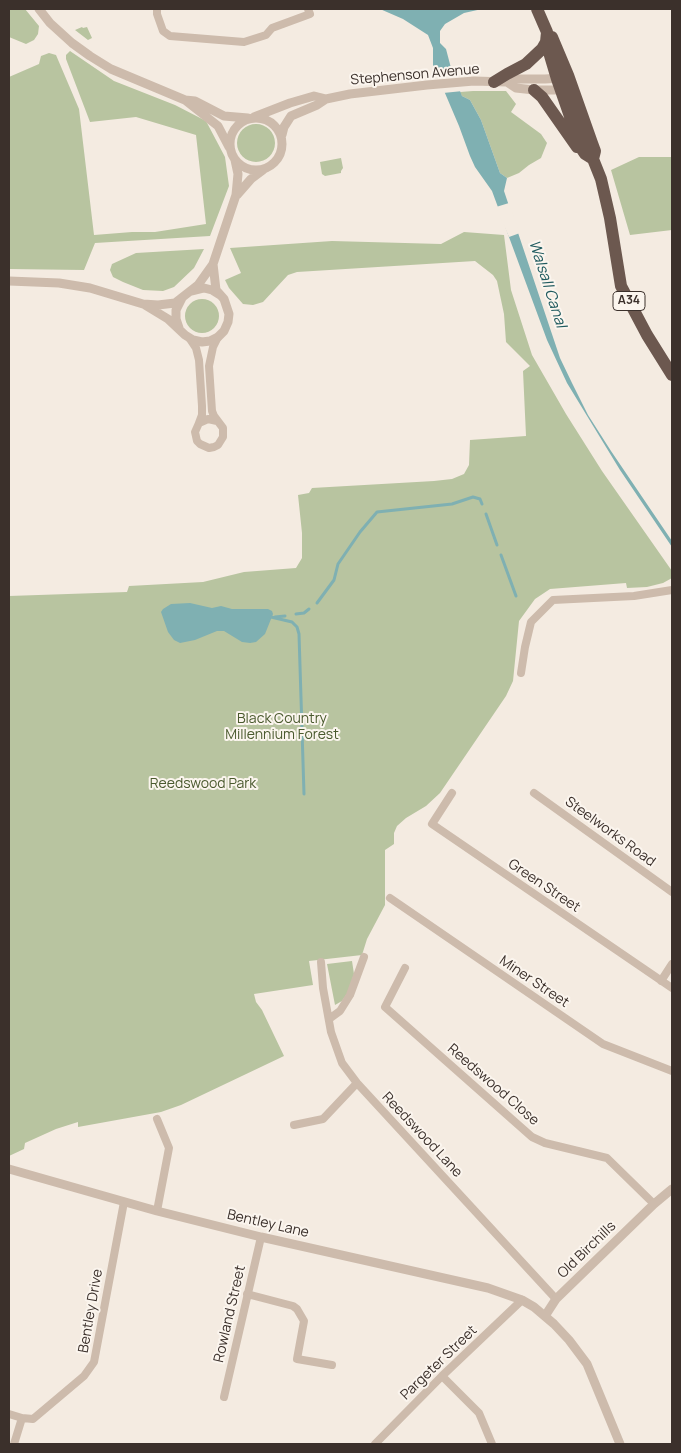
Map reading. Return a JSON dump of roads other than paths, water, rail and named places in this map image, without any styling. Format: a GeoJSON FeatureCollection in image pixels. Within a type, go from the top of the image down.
{"type":"FeatureCollection","features":[{"type":"Feature","properties":{"kind":"highway","name":"A34"},"geometry":{"type":"LineString","coordinates":[[538,10],[546,37],[595,151],[593,159],[601,179],[610,218],[621,286],[647,335],[672,375]]}},
{"type":"Feature","properties":{"kind":"highway"},"geometry":{"type":"LineString","coordinates":[[500,82],[507,74],[526,64],[542,48],[546,37]]}},
{"type":"Feature","properties":{"kind":"highway","name":"A34"},"geometry":{"type":"LineString","coordinates":[[565,83],[581,148],[585,154],[593,159]]}},
{"type":"Feature","properties":{"kind":"highway"},"geometry":{"type":"LineString","coordinates":[[534,90],[542,97],[575,145],[581,148]]}},
{"type":"Feature","properties":{"kind":"street","name":"Stephenson Avenue"},"geometry":{"type":"LineString","coordinates":[[39,9],[60,33],[94,59],[123,74],[185,100],[195,101],[224,116],[251,118],[304,98],[314,96],[326,99]]}},
{"type":"Feature","properties":{"kind":"street"},"geometry":{"type":"LineString","coordinates":[[157,9],[163,31],[170,36],[244,42],[266,34],[272,28],[310,14],[308,9]]}},
{"type":"Feature","properties":{"kind":"street","name":"Stephenson Avenue"},"geometry":{"type":"LineString","coordinates":[[282,135],[284,127],[292,116],[318,105],[326,99],[350,94],[427,85],[500,82],[516,79],[565,83]]}},
{"type":"Feature","properties":{"kind":"street","name":"Stephenson Avenue"},"geometry":{"type":"LineString","coordinates":[[500,82],[516,88],[534,90],[565,83]]}},
{"type":"Feature","properties":{"kind":"street","name":"Stephenson Avenue"},"geometry":{"type":"LineString","coordinates":[[185,100],[218,126],[234,157]]}},
{"type":"Feature","properties":{"kind":"street"},"geometry":{"type":"LineString","coordinates":[[192,291],[215,259],[236,195],[238,174],[230,146],[234,129],[240,122],[251,118],[263,118],[278,127],[282,135],[282,153],[271,166],[251,179],[236,195]]}},
{"type":"Feature","properties":{"kind":"street"},"geometry":{"type":"LineString","coordinates":[[234,157],[245,168],[263,170]]}},
{"type":"Feature","properties":{"kind":"street"},"geometry":{"type":"LineString","coordinates":[[9,281],[60,283],[90,288],[143,304],[168,319],[190,339],[196,348],[199,360],[202,415],[195,432],[197,441],[204,447],[214,447],[224,438],[223,428],[212,411],[209,366],[213,347],[228,322],[229,314],[228,306],[216,290],[215,259]]}},
{"type":"Feature","properties":{"kind":"street"},"geometry":{"type":"LineString","coordinates":[[143,304],[175,303],[192,291],[204,288],[212,290],[222,297]]}},
{"type":"Feature","properties":{"kind":"street"},"geometry":{"type":"LineString","coordinates":[[179,328],[176,310],[183,296]]}},
{"type":"Feature","properties":{"kind":"street"},"geometry":{"type":"LineString","coordinates":[[190,339],[202,342],[218,337]]}},
{"type":"Feature","properties":{"kind":"street"},"geometry":{"type":"LineString","coordinates":[[199,423],[208,419],[217,421]]}},
{"type":"Feature","properties":{"kind":"street"},"geometry":{"type":"LineString","coordinates":[[521,674],[531,622],[553,600],[634,596],[672,590]]}},
{"type":"Feature","properties":{"kind":"street","name":"Green Street"},"geometry":{"type":"LineString","coordinates":[[452,793],[432,824],[672,988]]}},
{"type":"Feature","properties":{"kind":"street","name":"Steelworks Road"},"geometry":{"type":"LineString","coordinates":[[534,793],[672,892]]}},
{"type":"Feature","properties":{"kind":"street","name":"Miner Street"},"geometry":{"type":"LineString","coordinates":[[390,898],[603,1044],[672,1072]]}},
{"type":"Feature","properties":{"kind":"street"},"geometry":{"type":"LineString","coordinates":[[329,1019],[340,1012],[350,995],[364,957]]}},
{"type":"Feature","properties":{"kind":"street","name":"Reedswood Lane"},"geometry":{"type":"LineString","coordinates":[[320,962],[331,1032],[342,1063],[357,1083],[556,1298]]}},
{"type":"Feature","properties":{"kind":"street"},"geometry":{"type":"LineString","coordinates":[[661,980],[672,964]]}},
{"type":"Feature","properties":{"kind":"street","name":"Reedswood Close"},"geometry":{"type":"LineString","coordinates":[[405,968],[385,1007],[532,1137],[546,1143],[607,1158],[654,1204]]}},
{"type":"Feature","properties":{"kind":"street"},"geometry":{"type":"LineString","coordinates":[[294,1125],[323,1119],[357,1083]]}},
{"type":"Feature","properties":{"kind":"street"},"geometry":{"type":"LineString","coordinates":[[157,1119],[169,1148],[157,1211]]}},
{"type":"Feature","properties":{"kind":"street","name":"Bentley Lane"},"geometry":{"type":"LineString","coordinates":[[9,1169],[261,1238],[488,1288],[522,1300]]}},
{"type":"Feature","properties":{"kind":"street","name":"Old Birchills"},"geometry":{"type":"LineString","coordinates":[[545,1316],[556,1298],[672,1189]]}},
{"type":"Feature","properties":{"kind":"street","name":"Bentley Drive"},"geometry":{"type":"LineString","coordinates":[[22,1418],[33,1419],[84,1376],[94,1362],[124,1202]]}},
{"type":"Feature","properties":{"kind":"street","name":"Rowland Street"},"geometry":{"type":"LineString","coordinates":[[224,1397],[261,1238]]}},
{"type":"Feature","properties":{"kind":"street"},"geometry":{"type":"LineString","coordinates":[[247,1294],[298,1309],[304,1321],[297,1358],[332,1365]]}},
{"type":"Feature","properties":{"kind":"street"},"geometry":{"type":"LineString","coordinates":[[522,1300],[545,1316],[569,1340],[587,1364],[620,1444]]}},
{"type":"Feature","properties":{"kind":"street","name":"Pargeter Street"},"geometry":{"type":"LineString","coordinates":[[375,1444],[442,1376],[522,1300]]}},
{"type":"Feature","properties":{"kind":"street"},"geometry":{"type":"LineString","coordinates":[[442,1376],[479,1413],[492,1444]]}},
{"type":"Feature","properties":{"kind":"street"},"geometry":{"type":"LineString","coordinates":[[9,1414],[22,1418],[14,1444]]}},
{"type":"Feature","properties":{"kind":"water"},"geometry":{"type":"Polygon","coordinates":[[[380,9],[482,9],[464,13],[445,24],[440,31],[440,43],[446,49],[462,96],[470,100],[481,120],[500,173],[507,178],[504,191],[560,358],[588,415],[672,541],[672,547],[620,470],[567,383],[547,340],[492,191],[475,167],[433,65],[433,48],[428,35],[403,19],[380,9]]]}},
{"type":"Feature","properties":{"kind":"water"},"geometry":{"type":"Polygon","coordinates":[[[190,603],[212,608],[221,606],[232,609],[268,609],[273,614],[265,634],[256,642],[242,642],[224,631],[217,631],[195,640],[180,643],[174,640],[168,632],[161,612],[171,604],[190,603]]]}},
{"type":"Feature","properties":{"kind":"waterway"},"geometry":{"type":"LineString","coordinates":[[317,603],[334,580],[338,564],[360,532],[377,512],[452,504],[473,497],[480,499],[482,504]]}},
{"type":"Feature","properties":{"kind":"waterway"},"geometry":{"type":"LineString","coordinates":[[486,514],[497,545]]}},
{"type":"Feature","properties":{"kind":"waterway"},"geometry":{"type":"LineString","coordinates":[[501,555],[516,596]]}},
{"type":"Feature","properties":{"kind":"waterway"},"geometry":{"type":"LineString","coordinates":[[296,614],[304,613],[309,609]]}},
{"type":"Feature","properties":{"kind":"waterway"},"geometry":{"type":"LineString","coordinates":[[275,617],[285,616]]}},
{"type":"Feature","properties":{"kind":"waterway"},"geometry":{"type":"LineString","coordinates":[[271,617],[292,622],[297,627],[299,634],[304,794]]}},
{"type":"Feature","properties":{"kind":"water label","name":"Walsall Canal"},"geometry":{"type":"Point","coordinates":[547,284]}},
{"type":"Feature","properties":{"kind":"park label","name":"Black Country Millennium Forest"},"geometry":{"type":"Point","coordinates":[282,728]}},
{"type":"Feature","properties":{"kind":"park label","name":"Reedswood Park"},"geometry":{"type":"Point","coordinates":[203,784]}}]}
